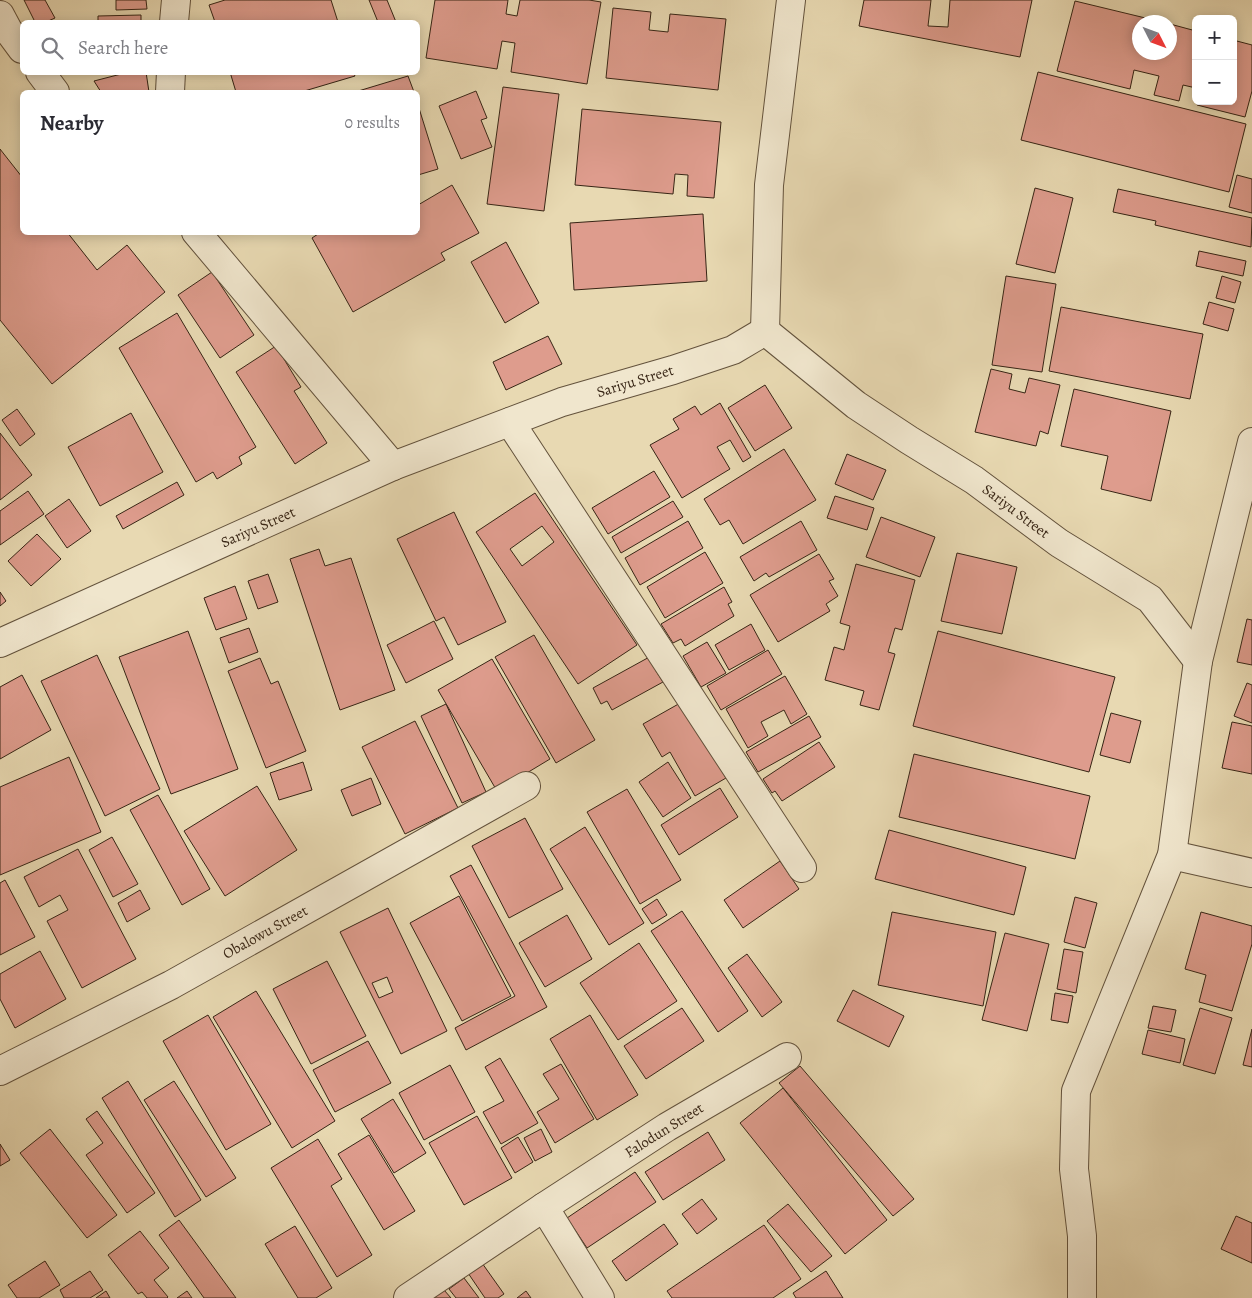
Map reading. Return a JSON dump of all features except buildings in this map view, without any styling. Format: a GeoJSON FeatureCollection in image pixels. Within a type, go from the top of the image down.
{"type":"FeatureCollection","features":[{"type":"Feature","properties":{"kind":"street"},"geometry":{"type":"LineString","coordinates":[[174,20],[176,0]]}},
{"type":"Feature","properties":{"kind":"street"},"geometry":{"type":"LineString","coordinates":[[765,331],[769,185],[791,0]]}},
{"type":"Feature","properties":{"kind":"street"},"geometry":{"type":"LineString","coordinates":[[0,15],[20,46]]}},
{"type":"Feature","properties":{"kind":"street"},"geometry":{"type":"LineString","coordinates":[[42,75],[54,90]]}},
{"type":"Feature","properties":{"kind":"street"},"geometry":{"type":"LineString","coordinates":[[170,90],[171,75]]}},
{"type":"Feature","properties":{"kind":"street"},"geometry":{"type":"LineString","coordinates":[[199,235],[393,466]]}},
{"type":"Feature","properties":{"kind":"street","name":"Sariyu Street"},"geometry":{"type":"LineString","coordinates":[[0,644],[393,466],[562,402],[673,370],[733,350],[765,331],[856,405],[974,480],[1060,543],[1150,599],[1198,661]]}},
{"type":"Feature","properties":{"kind":"street"},"geometry":{"type":"LineString","coordinates":[[510,422],[802,868]]}},
{"type":"Feature","properties":{"kind":"street"},"geometry":{"type":"LineString","coordinates":[[1082,1298],[1082,1236],[1074,1168],[1076,1091],[1172,855],[1198,661],[1252,442]]}},
{"type":"Feature","properties":{"kind":"street","name":"Obalowu Street"},"geometry":{"type":"LineString","coordinates":[[0,1071],[170,985],[526,786]]}},
{"type":"Feature","properties":{"kind":"street"},"geometry":{"type":"LineString","coordinates":[[1172,855],[1252,874]]}},
{"type":"Feature","properties":{"kind":"street","name":"Falodun Street"},"geometry":{"type":"LineString","coordinates":[[408,1298],[667,1127],[787,1057]]}},
{"type":"Feature","properties":{"kind":"street"},"geometry":{"type":"LineString","coordinates":[[544,1207],[600,1298]]}}]}
